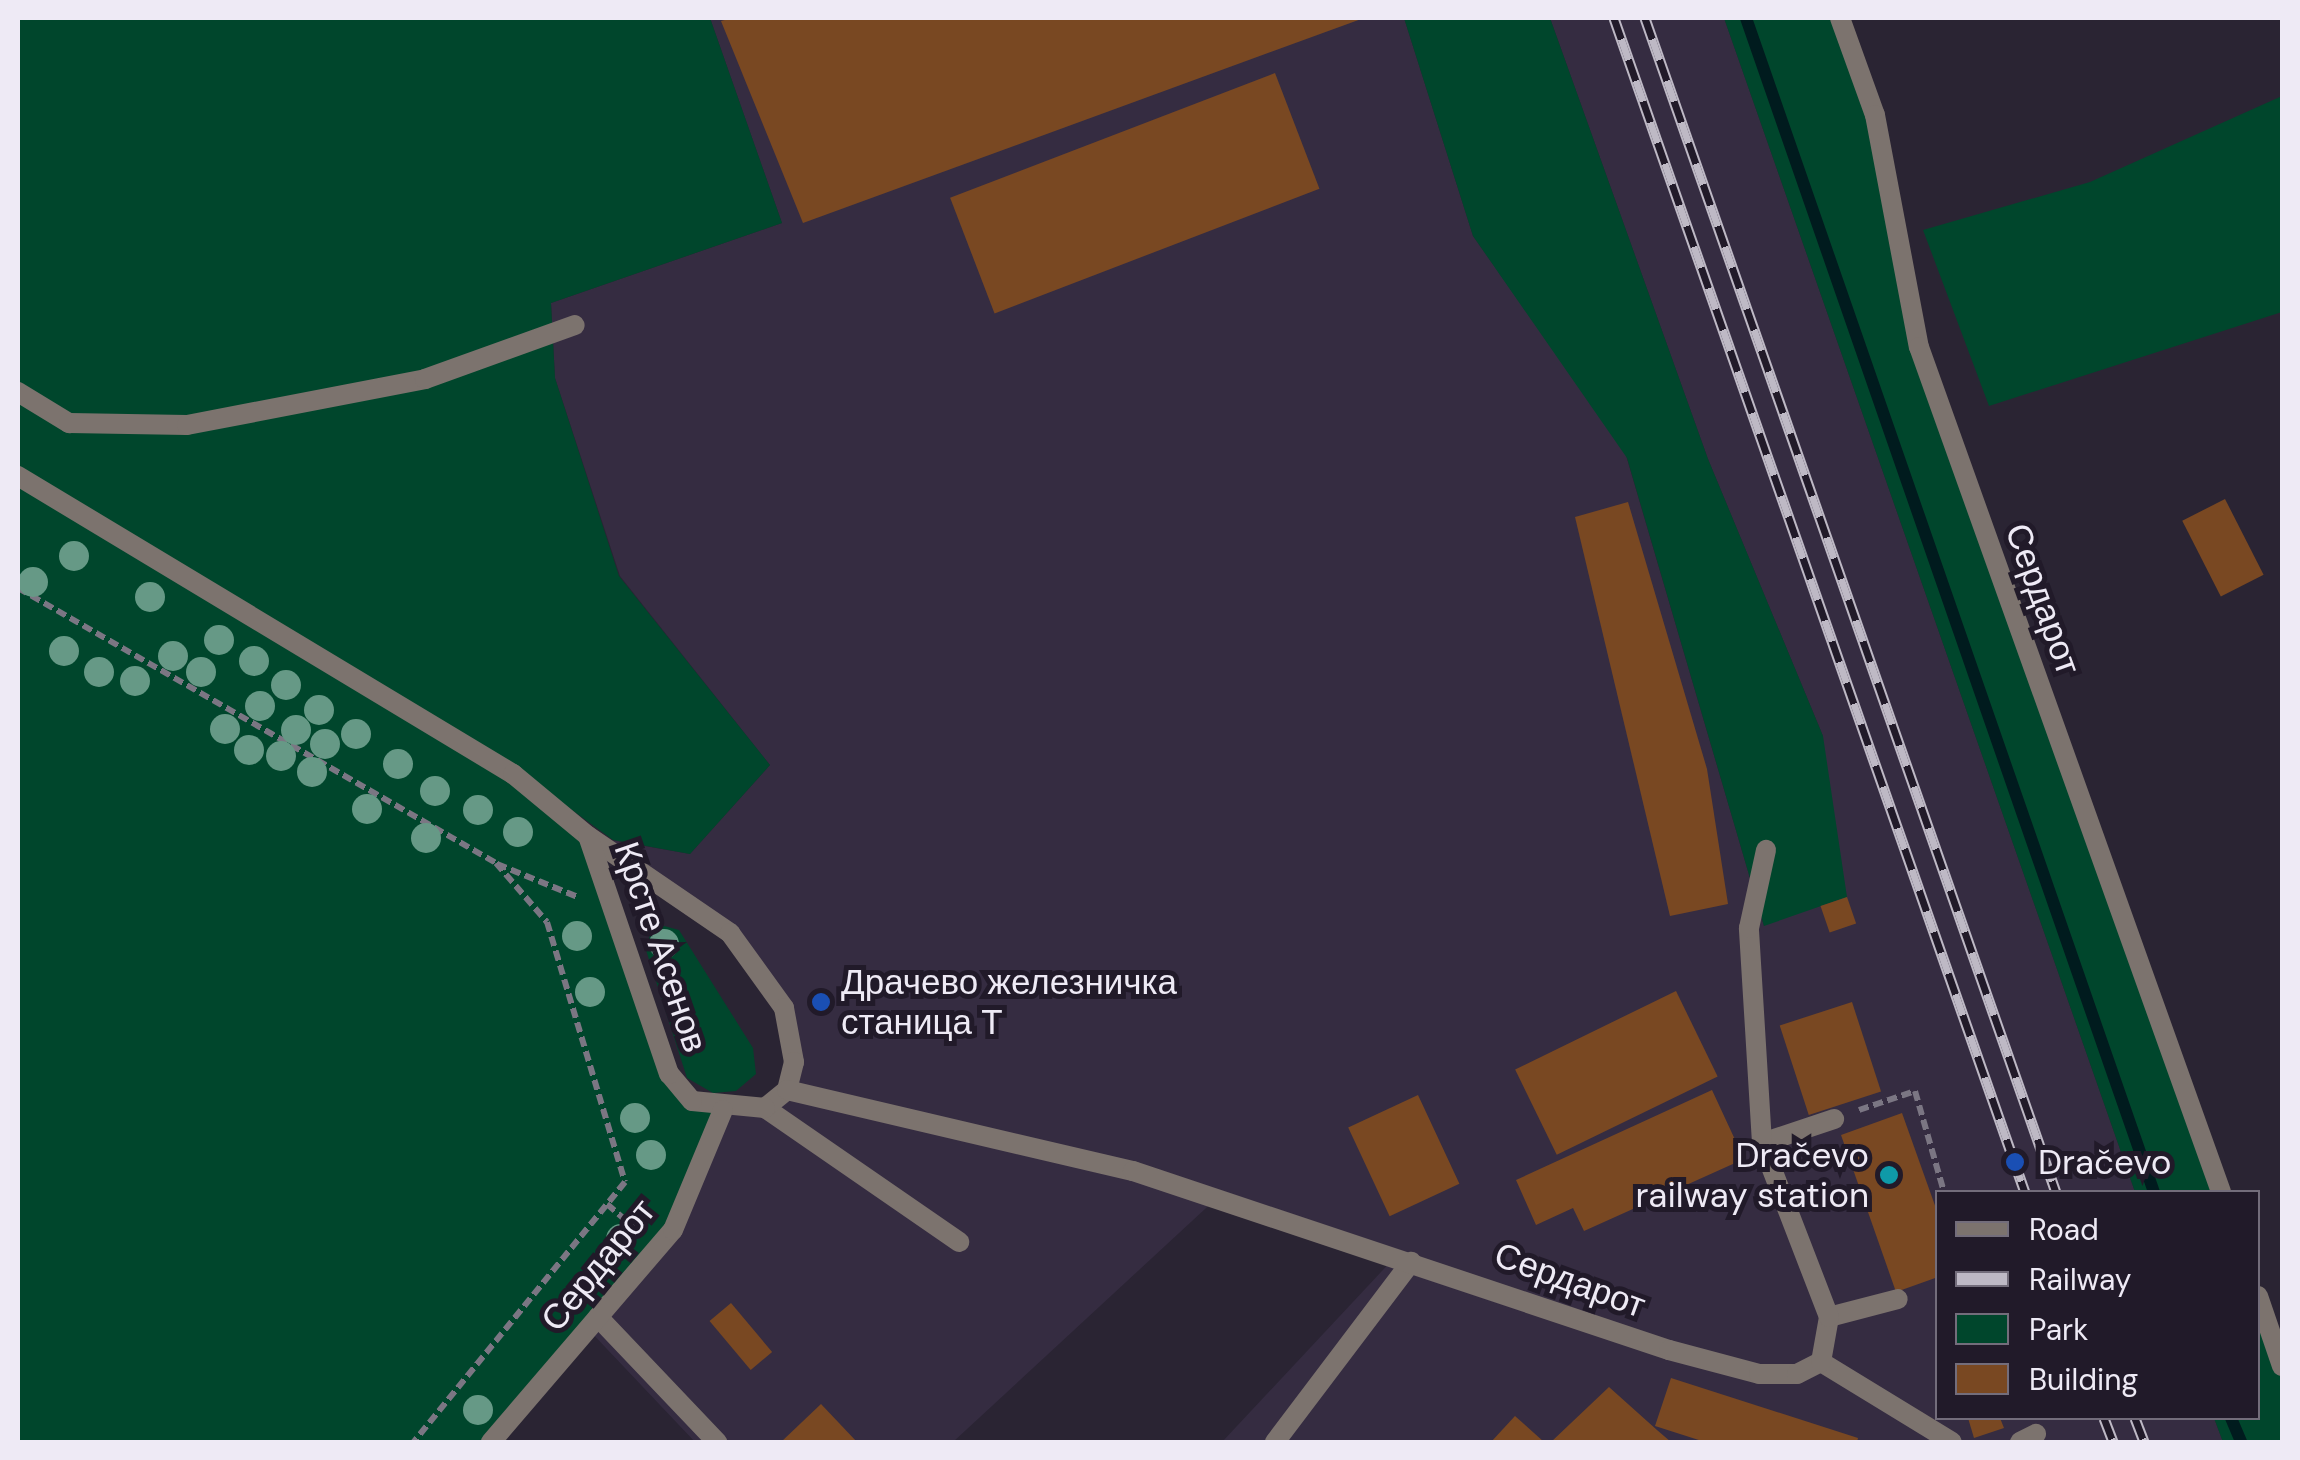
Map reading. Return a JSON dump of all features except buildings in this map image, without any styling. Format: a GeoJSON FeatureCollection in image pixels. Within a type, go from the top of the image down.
{"type":"FeatureCollection","features":[{"type":"Feature","properties":{"kind":"street","name":"Сердарот"},"geometry":{"type":"LineString","coordinates":[[1840,18],[1875,115],[1918,346],[2220,1190]]}},
{"type":"Feature","properties":{"kind":"street"},"geometry":{"type":"LineString","coordinates":[[18,392],[69,423],[187,425],[426,380],[575,325]]}},
{"type":"Feature","properties":{"kind":"street","name":"Крсте Асенов"},"geometry":{"type":"LineString","coordinates":[[18,476],[513,774],[588,836],[730,933],[784,1008],[794,1062],[787,1090]]}},
{"type":"Feature","properties":{"kind":"street","name":"Крсте Асенов"},"geometry":{"type":"LineString","coordinates":[[588,836],[669,1074],[692,1101],[723,1110]]}},
{"type":"Feature","properties":{"kind":"street"},"geometry":{"type":"LineString","coordinates":[[1766,850],[1749,928],[1762,1143],[1829,1317],[1820,1362],[1952,1442]]}},
{"type":"Feature","properties":{"kind":"street","name":"Сердарот"},"geometry":{"type":"LineString","coordinates":[[787,1090],[1133,1171],[1760,1374],[1820,1362]]}},
{"type":"Feature","properties":{"kind":"street"},"geometry":{"type":"LineString","coordinates":[[723,1110],[765,1108],[787,1090]]}},
{"type":"Feature","properties":{"kind":"street"},"geometry":{"type":"LineString","coordinates":[[765,1108],[959,1242]]}},
{"type":"Feature","properties":{"kind":"street","name":"Сердарот"},"geometry":{"type":"LineString","coordinates":[[491,1442],[673,1230],[723,1110]]}},
{"type":"Feature","properties":{"kind":"street"},"geometry":{"type":"LineString","coordinates":[[1762,1143],[1834,1119]]}},
{"type":"Feature","properties":{"kind":"street"},"geometry":{"type":"LineString","coordinates":[[1275,1442],[1410,1262]]}},
{"type":"Feature","properties":{"kind":"street"},"geometry":{"type":"LineString","coordinates":[[1829,1317],[1898,1298]]}},
{"type":"Feature","properties":{"kind":"street"},"geometry":{"type":"LineString","coordinates":[[2260,1302],[2282,1366]]}},
{"type":"Feature","properties":{"kind":"street"},"geometry":{"type":"LineString","coordinates":[[598,1317],[718,1442]]}},
{"type":"Feature","properties":{"kind":"path"},"geometry":{"type":"LineString","coordinates":[[18,588],[496,863],[614,911]]}},
{"type":"Feature","properties":{"kind":"path"},"geometry":{"type":"LineString","coordinates":[[414,1442],[625,1182],[547,922],[496,863]]}},
{"type":"Feature","properties":{"kind":"path"},"geometry":{"type":"LineString","coordinates":[[1834,1119],[1915,1091],[1943,1190]]}},
{"type":"Feature","properties":{"kind":"shaded area"},"geometry":{"type":"Polygon","coordinates":[[[710,18],[1404,18],[1473,236],[1625,452],[1764,926],[1823,736],[1708,459],[1550,18],[1724,18],[2134,1190],[1935,1190],[1935,1420],[2215,1420],[2223,1442],[1222,1442],[1395,1257],[1218,1197],[953,1442],[695,1442],[588,1329],[723,1110],[787,1090],[792,1041],[730,933],[588,836],[690,854],[770,765],[620,576],[555,378],[551,303],[782,223],[710,18]]]}},
{"type":"Feature","properties":{"kind":"green space"},"geometry":{"type":"Polygon","coordinates":[[[18,18],[710,18],[782,223],[551,303],[555,378],[619,576],[770,765],[690,854],[613,840],[494,753],[18,468],[18,18]]]}},
{"type":"Feature","properties":{"kind":"green space"},"geometry":{"type":"Polygon","coordinates":[[[1404,18],[1550,18],[1708,459],[1823,736],[1847,897],[1764,926],[1627,458],[1473,236],[1404,18]]]}},
{"type":"Feature","properties":{"kind":"green space"},"geometry":{"type":"Polygon","coordinates":[[[1724,18],[1840,18],[1875,115],[1919,347],[2220,1190],[2134,1190],[1724,18]]]}},
{"type":"Feature","properties":{"kind":"green space"},"geometry":{"type":"Polygon","coordinates":[[[2282,96],[2282,312],[1989,406],[1923,230],[2090,182],[2282,96]]]}},
{"type":"Feature","properties":{"kind":"green space"},"geometry":{"type":"Polygon","coordinates":[[[18,476],[342,670],[588,836],[669,1074],[723,1110],[690,1200],[491,1442],[18,1442],[18,476]]]}},
{"type":"Feature","properties":{"kind":"green space"},"geometry":{"type":"Polygon","coordinates":[[[653,923],[679,930],[753,1048],[756,1074],[736,1091],[713,1093],[687,1078],[646,950],[653,923]]]}},
{"type":"Feature","properties":{"kind":"green space"},"geometry":{"type":"Polygon","coordinates":[[[2260,1302],[2282,1366],[2282,1442],[2223,1442],[2215,1420],[2260,1420],[2260,1302]]]}},
{"type":"Feature","properties":{"kind":"waterway"},"geometry":{"type":"LineString","coordinates":[[1746,18],[2153,1190]]}},
{"type":"Feature","properties":{"kind":"waterway"},"geometry":{"type":"LineString","coordinates":[[2232,1420],[2241,1442]]}},
{"type":"Feature","properties":{"kind":"railway"},"geometry":{"type":"LineString","coordinates":[[1614,18],[2024,1190]]}},
{"type":"Feature","properties":{"kind":"railway"},"geometry":{"type":"LineString","coordinates":[[1645,18],[2055,1190]]}},
{"type":"Feature","properties":{"kind":"railway"},"geometry":{"type":"LineString","coordinates":[[2105,1420],[2113,1442]]}},
{"type":"Feature","properties":{"kind":"railway"},"geometry":{"type":"LineString","coordinates":[[2136,1420],[2144,1442]]}},
{"type":"Feature","properties":{"kind":"place","name":"Драчево железничка станица Т"},"geometry":{"type":"Point","coordinates":[821,1002]}},
{"type":"Feature","properties":{"kind":"place","name":"Dračevo"},"geometry":{"type":"Point","coordinates":[2015,1162]}},
{"type":"Feature","properties":{"kind":"place","name":"Dračevo railway station"},"geometry":{"type":"Point","coordinates":[1889,1175]}}]}
